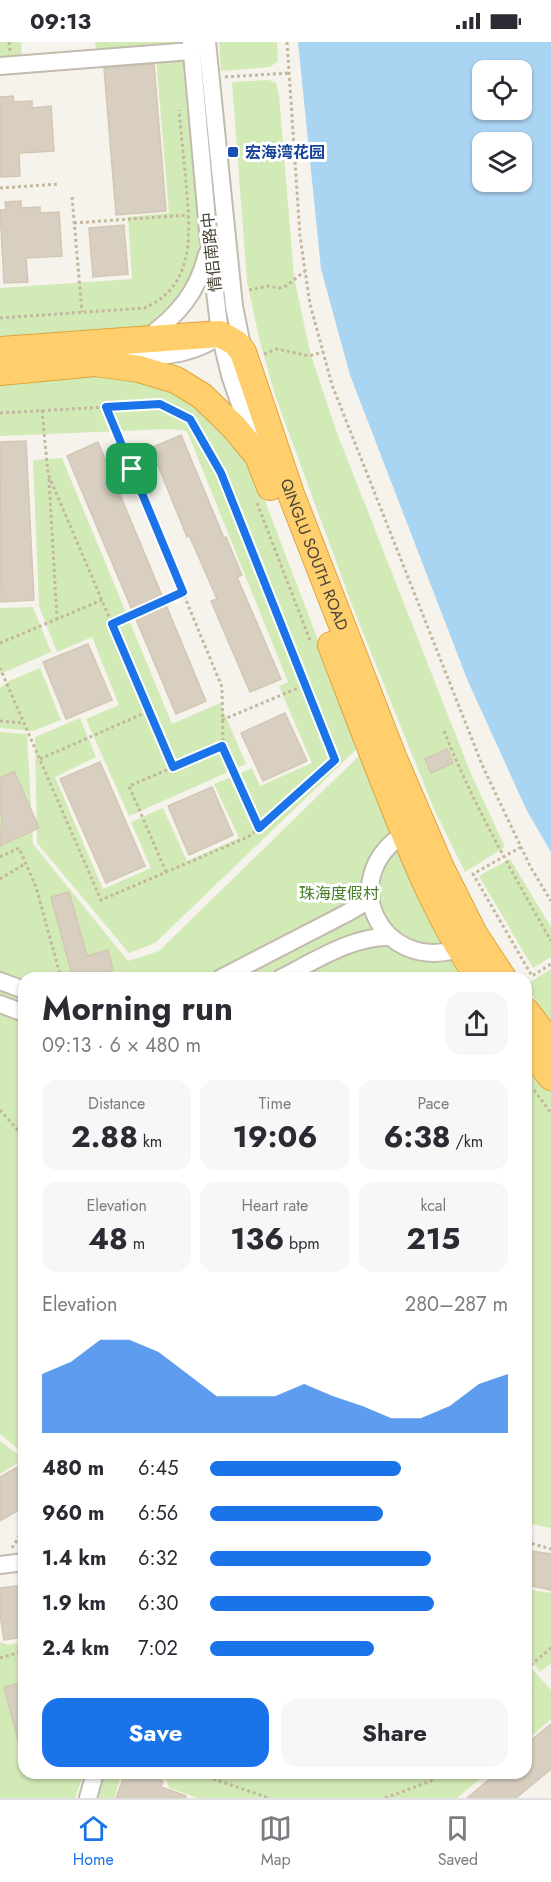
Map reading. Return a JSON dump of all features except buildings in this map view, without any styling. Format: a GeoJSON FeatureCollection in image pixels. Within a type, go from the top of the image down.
{"type":"FeatureCollection","features":[{"type":"Feature","properties":{"kind":"highway"},"geometry":{"type":"LineString","coordinates":[[0,350],[144,340],[228,325]]}},
{"type":"Feature","properties":{"kind":"highway","name":"QINGLU SOUTH ROAD"},"geometry":{"type":"LineString","coordinates":[[228,325],[243,352],[291,494],[394,759],[441,868],[469,924],[499,972]]}},
{"type":"Feature","properties":{"kind":"highway","name":"QINGLU SOUTH ROAD"},"geometry":{"type":"LineString","coordinates":[[0,372],[95,363],[156,373],[192,389],[217,408],[258,456],[404,834],[458,949],[475,972]]}},
{"type":"Feature","properties":{"kind":"highway"},"geometry":{"type":"LineString","coordinates":[[532,1019],[551,1044]]}},
{"type":"Feature","properties":{"kind":"highway"},"geometry":{"type":"LineString","coordinates":[[532,1059],[542,1083]]}},
{"type":"Feature","properties":{"kind":"street","name":"情侣南路中"},"geometry":{"type":"LineString","coordinates":[[207,42],[230,375],[258,456]]}},
{"type":"Feature","properties":{"kind":"street","name":"情侣南路中"},"geometry":{"type":"LineString","coordinates":[[191,46],[210,244],[228,325]]}},
{"type":"Feature","properties":{"kind":"street"},"geometry":{"type":"LineString","coordinates":[[0,66],[191,46]]}},
{"type":"Feature","properties":{"kind":"street"},"geometry":{"type":"LineString","coordinates":[[144,340],[167,323],[184,304],[202,274],[210,244]]}},
{"type":"Feature","properties":{"kind":"street"},"geometry":{"type":"LineString","coordinates":[[95,363],[190,352],[204,347],[228,325]]}},
{"type":"Feature","properties":{"kind":"street"},"geometry":{"type":"LineString","coordinates":[[404,834],[394,841],[378,859],[373,870],[370,894],[376,917],[390,937],[411,950],[435,954],[458,949]]}},
{"type":"Feature","properties":{"kind":"street"},"geometry":{"type":"LineString","coordinates":[[233,972],[347,913],[359,906],[370,894]]}},
{"type":"Feature","properties":{"kind":"street"},"geometry":{"type":"LineString","coordinates":[[294,972],[362,940],[377,936],[390,937]]}},
{"type":"Feature","properties":{"kind":"street"},"geometry":{"type":"LineString","coordinates":[[0,981],[18,988]]}},
{"type":"Feature","properties":{"kind":"street"},"geometry":{"type":"LineString","coordinates":[[0,1004],[18,1011]]}},
{"type":"Feature","properties":{"kind":"street"},"geometry":{"type":"LineString","coordinates":[[0,1565],[18,1563]]}},
{"type":"Feature","properties":{"kind":"street"},"geometry":{"type":"LineString","coordinates":[[88,1798],[93,1779]]}},
{"type":"Feature","properties":{"kind":"path"},"geometry":{"type":"LineString","coordinates":[[287,42],[300,236],[310,304],[332,385],[483,767],[531,868],[551,901]]}},
{"type":"Feature","properties":{"kind":"path"},"geometry":{"type":"LineString","coordinates":[[210,78],[289,73]]}},
{"type":"Feature","properties":{"kind":"path"},"geometry":{"type":"LineString","coordinates":[[0,318],[144,308],[166,294],[177,280],[186,259],[190,229],[178,99]]}},
{"type":"Feature","properties":{"kind":"path"},"geometry":{"type":"LineString","coordinates":[[0,188],[59,184]]}},
{"type":"Feature","properties":{"kind":"path"},"geometry":{"type":"LineString","coordinates":[[72,197],[82,312]]}},
{"type":"Feature","properties":{"kind":"path"},"geometry":{"type":"LineString","coordinates":[[73,223],[189,215]]}},
{"type":"Feature","properties":{"kind":"path"},"geometry":{"type":"LineString","coordinates":[[0,412],[160,404],[190,419],[221,473],[335,760],[248,837],[101,900],[0,668]]}},
{"type":"Feature","properties":{"kind":"path"},"geometry":{"type":"LineString","coordinates":[[106,407],[222,687],[222,746],[259,828]]}},
{"type":"Feature","properties":{"kind":"path"},"geometry":{"type":"LineString","coordinates":[[42,410],[57,619]]}},
{"type":"Feature","properties":{"kind":"path"},"geometry":{"type":"LineString","coordinates":[[48,474],[173,767]]}},
{"type":"Feature","properties":{"kind":"path"},"geometry":{"type":"LineString","coordinates":[[255,498],[310,643]]}},
{"type":"Feature","properties":{"kind":"path"},"geometry":{"type":"LineString","coordinates":[[112,624],[183,592]]}},
{"type":"Feature","properties":{"kind":"path"},"geometry":{"type":"LineString","coordinates":[[0,643],[102,600]]}},
{"type":"Feature","properties":{"kind":"path"},"geometry":{"type":"LineString","coordinates":[[222,720],[305,685]]}},
{"type":"Feature","properties":{"kind":"path"},"geometry":{"type":"LineString","coordinates":[[40,759],[149,711]]}},
{"type":"Feature","properties":{"kind":"path"},"geometry":{"type":"LineString","coordinates":[[0,721],[24,723]]}},
{"type":"Feature","properties":{"kind":"path"},"geometry":{"type":"LineString","coordinates":[[444,731],[475,804],[551,941]]}},
{"type":"Feature","properties":{"kind":"path"},"geometry":{"type":"LineString","coordinates":[[166,872],[129,786],[222,746]]}},
{"type":"Feature","properties":{"kind":"path"},"geometry":{"type":"LineString","coordinates":[[521,847],[473,874],[530,972]]}},
{"type":"Feature","properties":{"kind":"path"},"geometry":{"type":"LineString","coordinates":[[0,857],[19,848],[36,887],[59,972]]}},
{"type":"Feature","properties":{"kind":"path"},"geometry":{"type":"LineString","coordinates":[[0,879],[26,863]]}},
{"type":"Feature","properties":{"kind":"path"},"geometry":{"type":"LineString","coordinates":[[532,976],[551,964]]}},
{"type":"Feature","properties":{"kind":"path"},"geometry":{"type":"LineString","coordinates":[[542,1083],[551,1113]]}},
{"type":"Feature","properties":{"kind":"path"},"geometry":{"type":"LineString","coordinates":[[0,1110],[18,1130]]}},
{"type":"Feature","properties":{"kind":"path"},"geometry":{"type":"LineString","coordinates":[[532,1544],[551,1549]]}},
{"type":"Feature","properties":{"kind":"path"},"geometry":{"type":"LineString","coordinates":[[532,1664],[551,1648]]}},
{"type":"Feature","properties":{"kind":"path"},"geometry":{"type":"LineString","coordinates":[[0,1658],[18,1653]]}},
{"type":"Feature","properties":{"kind":"path"},"geometry":{"type":"LineString","coordinates":[[213,1779],[269,1798]]}},
{"type":"Feature","properties":{"kind":"path"},"geometry":{"type":"LineString","coordinates":[[385,1798],[433,1779]]}},
{"type":"Feature","properties":{"kind":"green space"},"geometry":{"type":"Polygon","coordinates":[[[0,42],[21,42],[22,58],[0,60],[0,42]]]}},
{"type":"Feature","properties":{"kind":"green space"},"geometry":{"type":"Polygon","coordinates":[[[95,42],[186,42],[186,44],[96,51],[95,42]]]}},
{"type":"Feature","properties":{"kind":"green space"},"geometry":{"type":"Polygon","coordinates":[[[219,42],[277,42],[278,61],[270,67],[221,71],[219,42]]]}},
{"type":"Feature","properties":{"kind":"green space"},"geometry":{"type":"Polygon","coordinates":[[[189,55],[206,245],[176,308],[142,335],[0,344],[0,288],[132,279],[128,217],[169,213],[156,58],[189,55]]]}},
{"type":"Feature","properties":{"kind":"green space"},"geometry":{"type":"Polygon","coordinates":[[[269,80],[276,83],[279,95],[294,277],[310,352],[337,433],[471,774],[505,847],[465,872],[434,809],[352,605],[275,395],[259,338],[247,281],[232,82],[269,80]]]}},
{"type":"Feature","properties":{"kind":"green space"},"geometry":{"type":"Polygon","coordinates":[[[97,372],[137,378],[192,400],[250,462],[359,747],[155,943],[129,953],[37,843],[35,737],[80,718],[96,757],[55,777],[103,889],[151,868],[131,822],[163,808],[187,861],[239,838],[214,784],[252,768],[260,786],[312,763],[279,686],[288,682],[187,431],[168,429],[0,436],[0,380],[97,372]]]}},
{"type":"Feature","properties":{"kind":"green space"},"geometry":{"type":"Polygon","coordinates":[[[62,458],[172,724],[220,703],[246,764],[129,816],[86,719],[119,705],[92,637],[57,652],[39,606],[33,460],[62,458]]]}},
{"type":"Feature","properties":{"kind":"green space"},"geometry":{"type":"Polygon","coordinates":[[[33,607],[51,652],[0,674],[0,608],[33,607]]]}},
{"type":"Feature","properties":{"kind":"green space"},"geometry":{"type":"Polygon","coordinates":[[[40,668],[61,720],[33,731],[0,728],[0,688],[9,681],[40,668]]]}},
{"type":"Feature","properties":{"kind":"green space","name":"珠海度假村"},"geometry":{"type":"Polygon","coordinates":[[[0,732],[27,734],[33,844],[128,961],[159,951],[369,746],[475,972],[18,972],[18,1449],[0,1434],[0,732]]]}},
{"type":"Feature","properties":{"kind":"green space"},"geometry":{"type":"Polygon","coordinates":[[[510,859],[551,927],[551,957],[533,968],[479,876],[510,859]]]}},
{"type":"Feature","properties":{"kind":"green space"},"geometry":{"type":"Polygon","coordinates":[[[551,969],[551,1032],[532,994],[532,981],[551,969]]]}},
{"type":"Feature","properties":{"kind":"green space"},"geometry":{"type":"Polygon","coordinates":[[[532,1053],[551,1077],[551,1528],[532,1524],[532,1053]]]}},
{"type":"Feature","properties":{"kind":"green space"},"geometry":{"type":"Polygon","coordinates":[[[0,1441],[18,1454],[18,1463],[0,1474],[0,1441]]]}},
{"type":"Feature","properties":{"kind":"green space"},"geometry":{"type":"Polygon","coordinates":[[[532,1590],[551,1593],[551,1663],[540,1672],[532,1662],[532,1590]]]}},
{"type":"Feature","properties":{"kind":"green space"},"geometry":{"type":"Polygon","coordinates":[[[0,1642],[7,1645],[18,1643],[18,1779],[82,1779],[75,1798],[0,1798],[0,1642]]]}},
{"type":"Feature","properties":{"kind":"green space"},"geometry":{"type":"Polygon","coordinates":[[[532,1669],[551,1690],[551,1719],[532,1736],[532,1669]]]}},
{"type":"Feature","properties":{"kind":"green space"},"geometry":{"type":"Polygon","coordinates":[[[96,1779],[120,1779],[114,1798],[90,1798],[96,1779]]]}},
{"type":"Feature","properties":{"kind":"green space"},"geometry":{"type":"Polygon","coordinates":[[[166,1779],[480,1779],[457,1798],[198,1798],[169,1788],[166,1779]]]}},
{"type":"Feature","properties":{"kind":"water"},"geometry":{"type":"Polygon","coordinates":[[[298,42],[551,42],[551,852],[527,811],[467,679],[350,375],[321,269],[298,42]]]}},
{"type":"Feature","properties":{"kind":"place","name":"宏海湾花园"},"geometry":{"type":"Point","coordinates":[233,152]}},
{"type":"Feature","properties":{"kind":"route"},"geometry":{"type":"LineString","coordinates":[[160,404],[190,419],[221,473],[335,760],[259,828],[222,746],[173,767],[112,624],[183,592],[132,469],[106,407],[160,404]]}}]}
